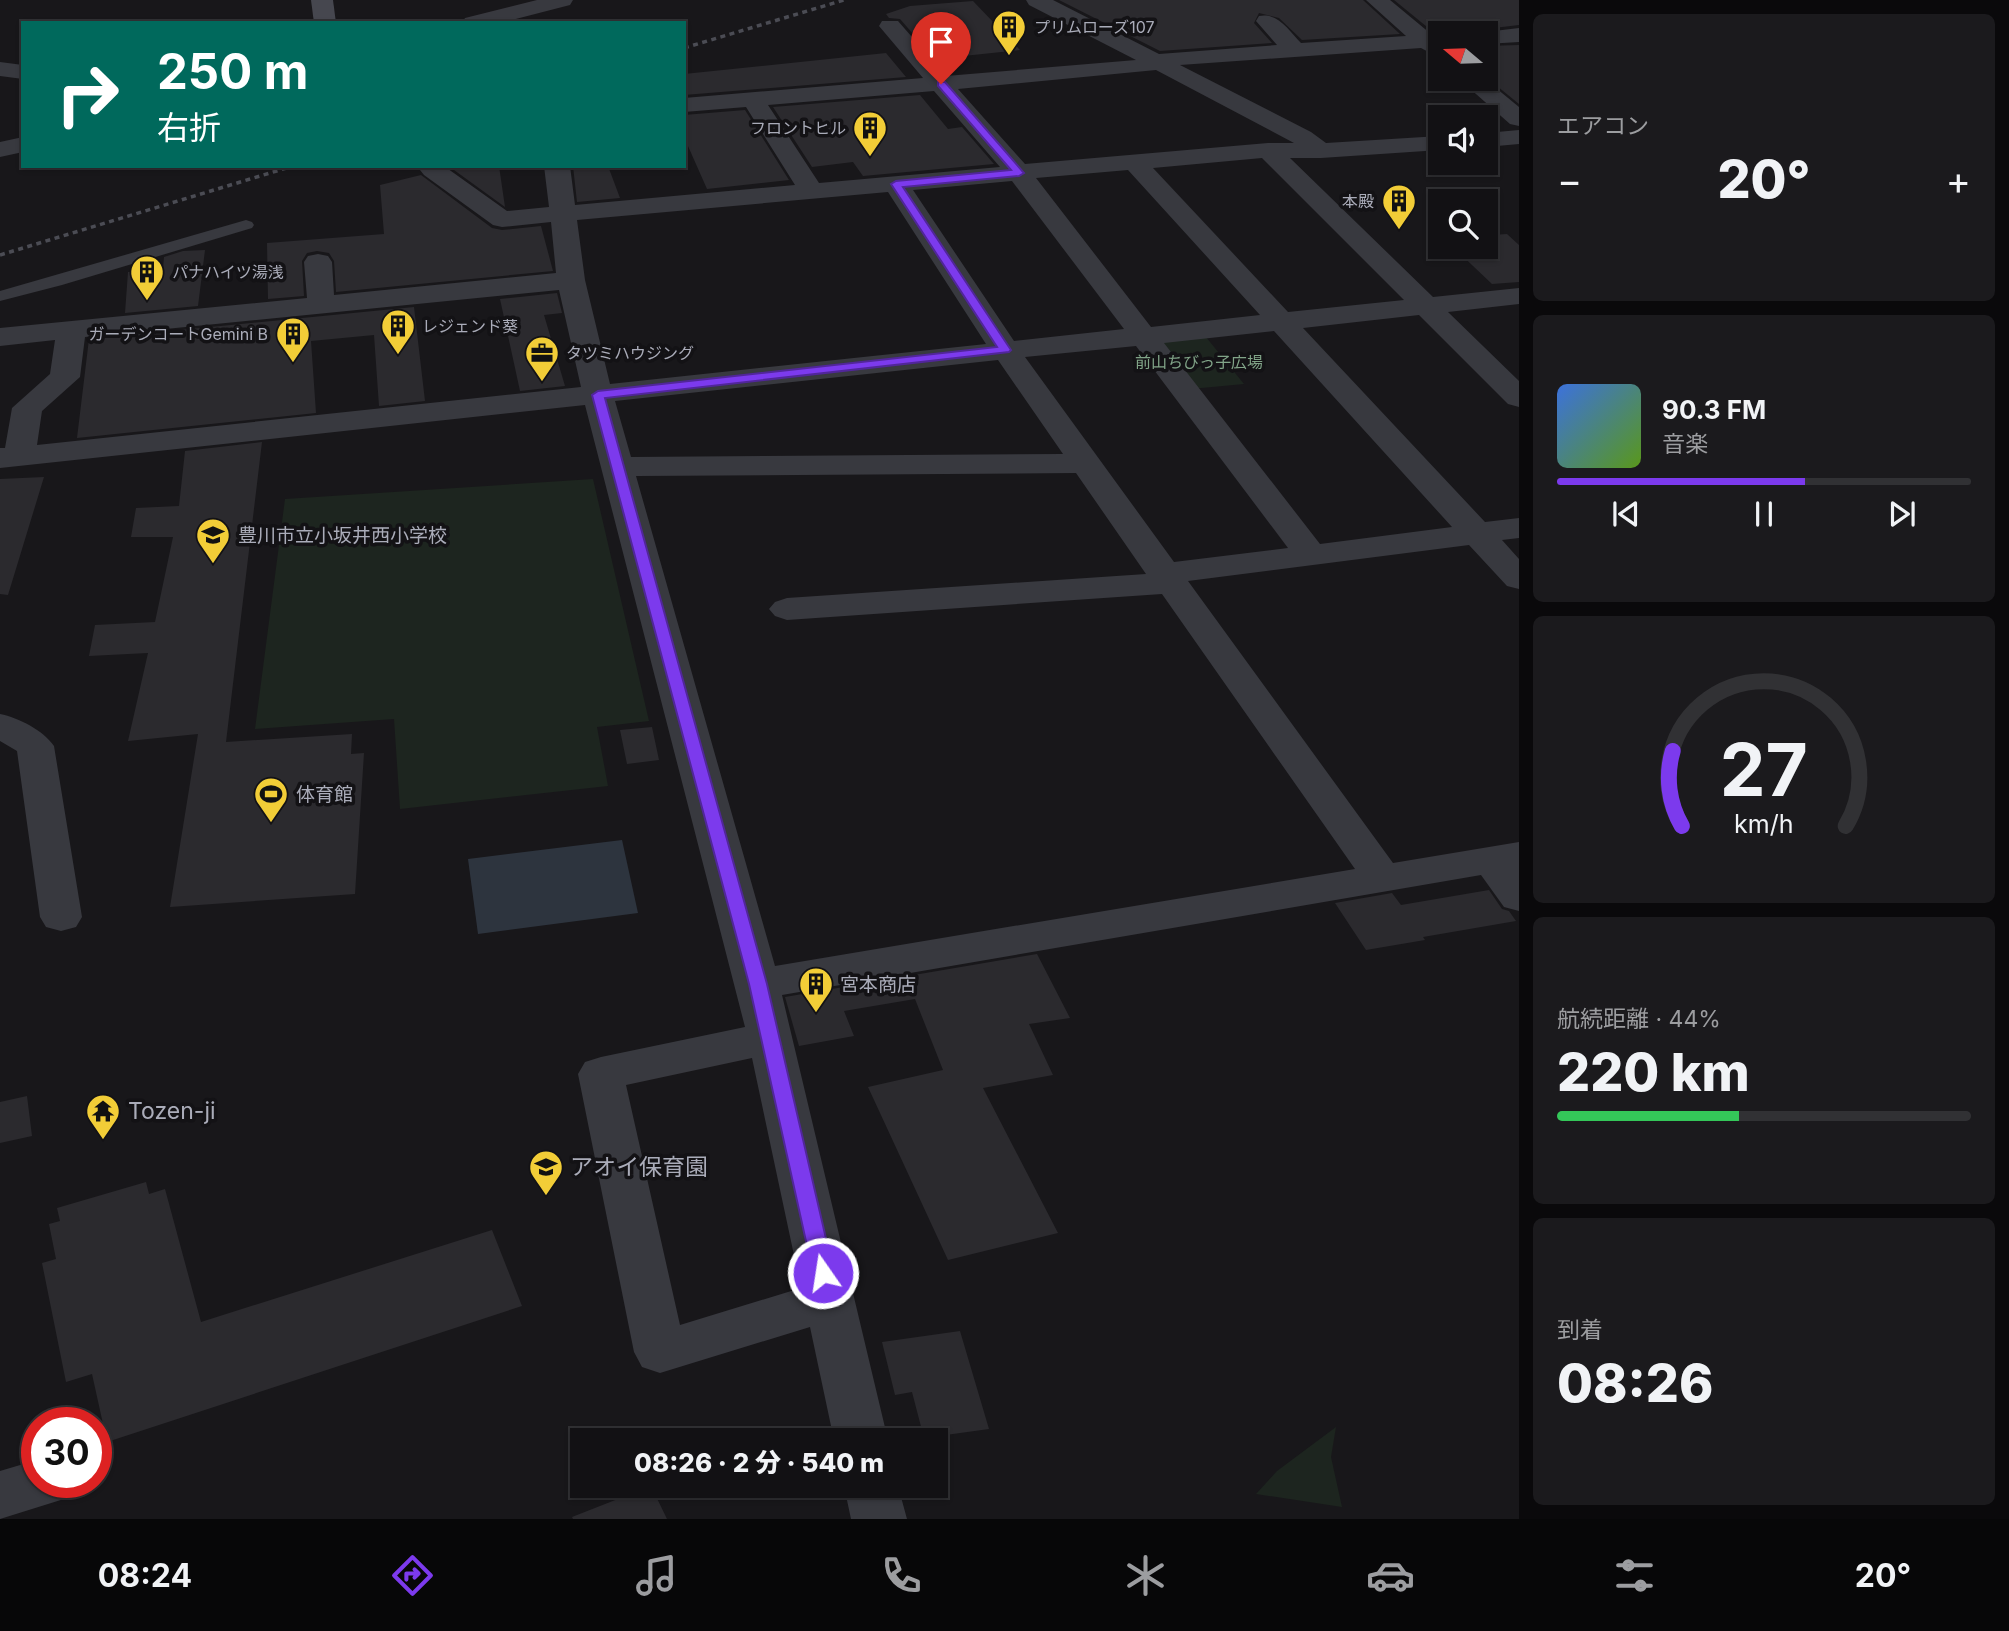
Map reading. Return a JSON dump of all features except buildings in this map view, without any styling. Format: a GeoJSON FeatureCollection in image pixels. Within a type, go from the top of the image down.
{"type":"FeatureCollection","features":[{"type":"Feature","properties":{"kind":"street"},"geometry":{"type":"LineString","coordinates":[[481,21],[562,0]]}},
{"type":"Feature","properties":{"kind":"street"},"geometry":{"type":"LineString","coordinates":[[1037,0],[1302,137],[1321,151]]}},
{"type":"Feature","properties":{"kind":"street"},"geometry":{"type":"LineString","coordinates":[[1377,0],[1428,39]]}},
{"type":"Feature","properties":{"kind":"street"},"geometry":{"type":"LineString","coordinates":[[323,10],[337,21]]}},
{"type":"Feature","properties":{"kind":"street"},"geometry":{"type":"LineString","coordinates":[[1267,21],[1295,50]]}},
{"type":"Feature","properties":{"kind":"street"},"geometry":{"type":"LineString","coordinates":[[890,26],[1019,173],[1140,335],[1312,556]]}},
{"type":"Feature","properties":{"kind":"street"},"geometry":{"type":"LineString","coordinates":[[1498,36],[1519,35]]}},
{"type":"Feature","properties":{"kind":"street"},"geometry":{"type":"LineString","coordinates":[[686,105],[1146,66],[1167,59],[1295,50],[1428,45]]}},
{"type":"Feature","properties":{"kind":"street"},"geometry":{"type":"LineString","coordinates":[[0,69],[21,72]]}},
{"type":"Feature","properties":{"kind":"street"},"geometry":{"type":"LineString","coordinates":[[1485,91],[1519,119]]}},
{"type":"Feature","properties":{"kind":"street"},"geometry":{"type":"LineString","coordinates":[[753,100],[812,192]]}},
{"type":"Feature","properties":{"kind":"street"},"geometry":{"type":"LineString","coordinates":[[1498,139],[1519,137]]}},
{"type":"Feature","properties":{"kind":"street"},"geometry":{"type":"LineString","coordinates":[[433,170],[502,219],[1268,150],[1321,151],[1428,144]]}},
{"type":"Feature","properties":{"kind":"street"},"geometry":{"type":"LineString","coordinates":[[0,150],[21,145]]}},
{"type":"Feature","properties":{"kind":"street"},"geometry":{"type":"LineString","coordinates":[[1268,150],[1519,398]]}},
{"type":"Feature","properties":{"kind":"street"},"geometry":{"type":"LineString","coordinates":[[1134,162],[1519,579]]}},
{"type":"Feature","properties":{"kind":"street"},"geometry":{"type":"LineString","coordinates":[[557,168],[571,280],[598,395],[758,984],[858,1428]]}},
{"type":"Feature","properties":{"kind":"street"},"geometry":{"type":"LineString","coordinates":[[896,184],[1005,350],[1084,463],[1382,877]]}},
{"type":"Feature","properties":{"kind":"street"},"geometry":{"type":"LineString","coordinates":[[318,262],[321,303]]}},
{"type":"Feature","properties":{"kind":"street"},"geometry":{"type":"LineString","coordinates":[[0,337],[571,280]]}},
{"type":"Feature","properties":{"kind":"street"},"geometry":{"type":"LineString","coordinates":[[71,330],[65,377],[27,408],[10,457],[1519,296]]}},
{"type":"Feature","properties":{"kind":"street"},"geometry":{"type":"LineString","coordinates":[[616,467],[1084,463]]}},
{"type":"Feature","properties":{"kind":"street"},"geometry":{"type":"LineString","coordinates":[[787,609],[1167,578],[1519,528]]}},
{"type":"Feature","properties":{"kind":"street"},"geometry":{"type":"LineString","coordinates":[[0,725],[35,746],[61,917]]}},
{"type":"Feature","properties":{"kind":"street"},"geometry":{"type":"LineString","coordinates":[[758,984],[1505,857],[1519,897]]}},
{"type":"Feature","properties":{"kind":"street"},"geometry":{"type":"LineString","coordinates":[[770,1038],[601,1074],[660,1352],[829,1300]]}},
{"type":"Feature","properties":{"kind":"street"},"geometry":{"type":"LineString","coordinates":[[0,1494],[21,1488]]}},
{"type":"Feature","properties":{"kind":"street"},"geometry":{"type":"LineString","coordinates":[[874,1498],[879,1519]]}},
{"type":"Feature","properties":{"kind":"lane"},"geometry":{"type":"LineString","coordinates":[[0,296],[246,225]]}},
{"type":"Feature","properties":{"kind":"green space","name":"前山ちびっ子広場"},"geometry":{"type":"Polygon","coordinates":[[[1206,337],[1244,384],[1191,389],[1160,348],[1165,341],[1206,337]]]}},
{"type":"Feature","properties":{"kind":"green space"},"geometry":{"type":"Polygon","coordinates":[[[593,479],[649,721],[597,727],[608,786],[400,809],[394,719],[255,729],[285,499],[593,479]]]}},
{"type":"Feature","properties":{"kind":"green space"},"geometry":{"type":"Polygon","coordinates":[[[1336,1427],[1331,1457],[1342,1507],[1256,1494],[1277,1471],[1336,1427]]]}},
{"type":"Feature","properties":{"kind":"shaded area"},"geometry":{"type":"Polygon","coordinates":[[[622,840],[638,913],[478,934],[468,859],[622,840]]]}},
{"type":"Feature","properties":{"kind":"railway"},"geometry":{"type":"LineString","coordinates":[[686,47],[844,0]]}},
{"type":"Feature","properties":{"kind":"railway"},"geometry":{"type":"LineString","coordinates":[[0,255],[286,168]]}},
{"type":"Feature","properties":{"kind":"place","name":"プリムローズ107"},"geometry":{"type":"Point","coordinates":[1009,57]}},
{"type":"Feature","properties":{"kind":"place","name":"フロントヒル"},"geometry":{"type":"Point","coordinates":[870,158]}},
{"type":"Feature","properties":{"kind":"place","name":"本殿"},"geometry":{"type":"Point","coordinates":[1399,231]}},
{"type":"Feature","properties":{"kind":"place","name":"パナハイツ湯浅"},"geometry":{"type":"Point","coordinates":[147,302]}},
{"type":"Feature","properties":{"kind":"place","name":"レジェンド葵"},"geometry":{"type":"Point","coordinates":[398,356]}},
{"type":"Feature","properties":{"kind":"place","name":"ガーデンコートGemini B"},"geometry":{"type":"Point","coordinates":[293,364]}},
{"type":"Feature","properties":{"kind":"place","name":"タツミハウジング"},"geometry":{"type":"Point","coordinates":[542,383]}},
{"type":"Feature","properties":{"kind":"place","name":"豊川市立小坂井西小学校"},"geometry":{"type":"Point","coordinates":[213,565]}},
{"type":"Feature","properties":{"kind":"place","name":"体育館"},"geometry":{"type":"Point","coordinates":[271,824]}},
{"type":"Feature","properties":{"kind":"place","name":"宮本商店"},"geometry":{"type":"Point","coordinates":[816,1014]}},
{"type":"Feature","properties":{"kind":"place","name":"Tozen-ji"},"geometry":{"type":"Point","coordinates":[103,1141]}},
{"type":"Feature","properties":{"kind":"place","name":"アオイ保育園"},"geometry":{"type":"Point","coordinates":[546,1197]}},
{"type":"Feature","properties":{"kind":"route"},"geometry":{"type":"LineString","coordinates":[[823,1273],[758,984],[598,395],[1005,350],[896,184],[1019,173],[941,84]]}}]}
